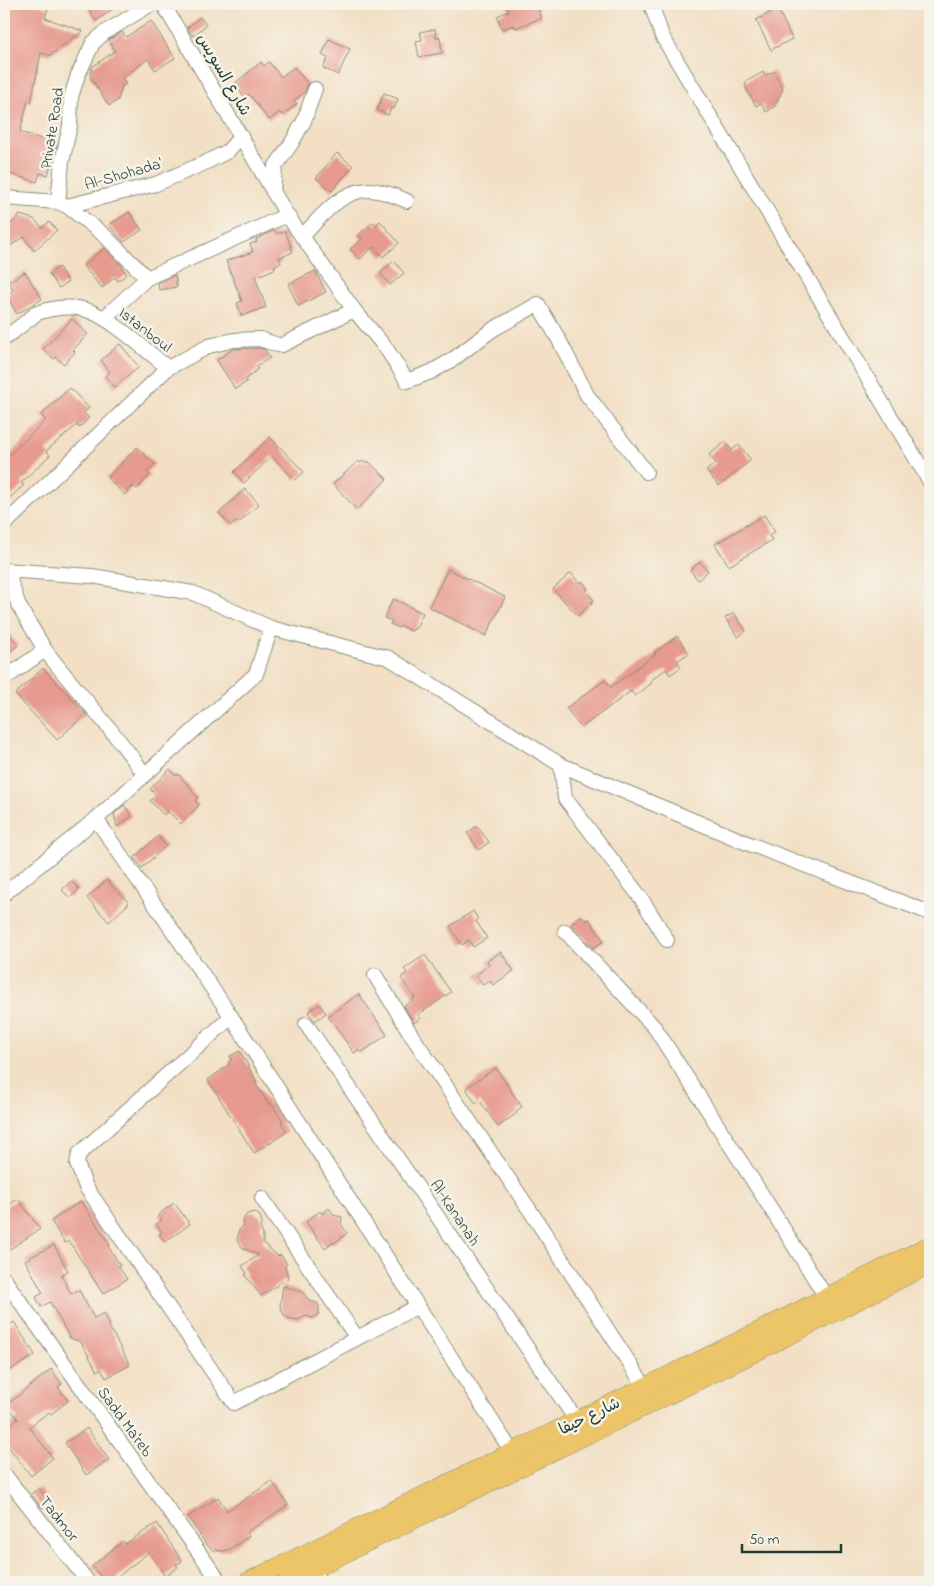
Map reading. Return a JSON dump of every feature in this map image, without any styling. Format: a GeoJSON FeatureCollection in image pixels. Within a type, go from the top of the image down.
{"type":"FeatureCollection","features":[{"type":"Feature","properties":{"kind":"main road","name":"شارع حيفا"},"geometry":{"type":"LineString","coordinates":[[247,1582],[930,1245]]}},
{"type":"Feature","properties":{"kind":"main road","name":"شارع حيفا"},"geometry":{"type":"LineString","coordinates":[[286,1582],[317,1576],[930,1264]]}},
{"type":"Feature","properties":{"kind":"street","name":"Private Road"},"geometry":{"type":"LineString","coordinates":[[62,204],[62,162],[70,126],[71,97],[78,75],[93,43],[104,32],[151,4]]}},
{"type":"Feature","properties":{"kind":"street","name":"شارع السويس"},"geometry":{"type":"LineString","coordinates":[[163,4],[287,214],[354,310],[386,348],[407,381],[431,372],[452,360],[492,330],[538,304],[587,394],[646,472]]}},
{"type":"Feature","properties":{"kind":"street"},"geometry":{"type":"LineString","coordinates":[[651,4],[662,36],[930,482]]}},
{"type":"Feature","properties":{"kind":"street"},"geometry":{"type":"LineString","coordinates":[[273,192],[275,167],[291,144],[304,120],[315,89]]}},
{"type":"Feature","properties":{"kind":"street","name":"Al-Shohada'"},"geometry":{"type":"LineString","coordinates":[[4,198],[62,204],[160,183],[228,151],[241,136]]}},
{"type":"Feature","properties":{"kind":"street"},"geometry":{"type":"LineString","coordinates":[[302,237],[319,217],[347,194],[369,190],[393,195],[407,201]]}},
{"type":"Feature","properties":{"kind":"street"},"geometry":{"type":"LineString","coordinates":[[62,204],[104,236],[147,278]]}},
{"type":"Feature","properties":{"kind":"street"},"geometry":{"type":"LineString","coordinates":[[104,318],[147,278],[287,214]]}},
{"type":"Feature","properties":{"kind":"street","name":"Istanboul"},"geometry":{"type":"LineString","coordinates":[[4,340],[33,316],[43,311],[76,308],[88,310],[104,318],[168,368],[209,346],[234,340],[260,339],[282,345],[354,310]]}},
{"type":"Feature","properties":{"kind":"street"},"geometry":{"type":"LineString","coordinates":[[4,525],[168,368]]}},
{"type":"Feature","properties":{"kind":"street"},"geometry":{"type":"LineString","coordinates":[[144,774],[123,743],[74,687],[45,650],[19,606],[5,571],[92,576],[193,593],[271,628],[389,658],[561,765],[747,843],[930,913]]}},
{"type":"Feature","properties":{"kind":"street"},"geometry":{"type":"LineString","coordinates":[[4,894],[96,820],[144,774],[256,674],[271,628]]}},
{"type":"Feature","properties":{"kind":"street"},"geometry":{"type":"LineString","coordinates":[[4,679],[45,650]]}},
{"type":"Feature","properties":{"kind":"street"},"geometry":{"type":"LineString","coordinates":[[561,765],[565,798],[641,898],[667,940]]}},
{"type":"Feature","properties":{"kind":"street"},"geometry":{"type":"LineString","coordinates":[[96,820],[231,1016],[512,1452]]}},
{"type":"Feature","properties":{"kind":"street"},"geometry":{"type":"LineString","coordinates":[[565,931],[655,1028],[826,1297]]}},
{"type":"Feature","properties":{"kind":"street"},"geometry":{"type":"LineString","coordinates":[[375,976],[412,1036],[529,1209],[645,1387]]}},
{"type":"Feature","properties":{"kind":"street"},"geometry":{"type":"LineString","coordinates":[[231,1016],[79,1154],[77,1164],[86,1187],[234,1403],[418,1306]]}},
{"type":"Feature","properties":{"kind":"street","name":"Al-Kananah"},"geometry":{"type":"LineString","coordinates":[[306,1024],[577,1420]]}},
{"type":"Feature","properties":{"kind":"street"},"geometry":{"type":"LineString","coordinates":[[262,1198],[357,1338]]}},
{"type":"Feature","properties":{"kind":"street","name":"Sadd Ma'reb"},"geometry":{"type":"LineString","coordinates":[[4,1279],[220,1582]]}},
{"type":"Feature","properties":{"kind":"street","name":"Tadmor"},"geometry":{"type":"LineString","coordinates":[[4,1474],[88,1582]]}},
{"type":"Feature","properties":{"kind":"building"},"geometry":{"type":"Polygon","coordinates":[[[4,4],[35,4],[48,8],[45,18],[83,31],[50,55],[41,53],[31,102],[28,101],[20,132],[57,144],[48,175],[40,173],[37,182],[4,172],[4,4]]]}},
{"type":"Feature","properties":{"kind":"building"},"geometry":{"type":"Polygon","coordinates":[[[85,4],[120,4],[96,21],[85,4]]]}},
{"type":"Feature","properties":{"kind":"building"},"geometry":{"type":"Polygon","coordinates":[[[506,4],[536,4],[542,18],[515,28],[514,25],[502,29],[497,16],[509,11],[506,4]]]}},
{"type":"Feature","properties":{"kind":"building"},"geometry":{"type":"Polygon","coordinates":[[[778,9],[792,39],[771,50],[756,20],[778,9]]]}},
{"type":"Feature","properties":{"kind":"building"},"geometry":{"type":"Polygon","coordinates":[[[200,17],[206,25],[193,36],[187,28],[200,17]]]}},
{"type":"Feature","properties":{"kind":"building"},"geometry":{"type":"Polygon","coordinates":[[[151,21],[175,58],[155,70],[148,59],[122,78],[126,84],[122,86],[118,100],[109,106],[90,77],[92,67],[115,51],[109,40],[122,32],[126,37],[151,21]]]}},
{"type":"Feature","properties":{"kind":"building"},"geometry":{"type":"Polygon","coordinates":[[[435,29],[436,38],[440,37],[442,53],[419,57],[416,41],[422,40],[420,32],[435,29]]]}},
{"type":"Feature","properties":{"kind":"building"},"geometry":{"type":"Polygon","coordinates":[[[329,39],[350,49],[338,75],[323,68],[328,58],[322,55],[329,39]]]}},
{"type":"Feature","properties":{"kind":"building"},"geometry":{"type":"Polygon","coordinates":[[[261,62],[264,66],[269,62],[281,77],[294,67],[308,84],[304,93],[294,101],[297,104],[283,115],[280,112],[269,120],[249,94],[245,98],[234,84],[261,62]]]}},
{"type":"Feature","properties":{"kind":"building"},"geometry":{"type":"Polygon","coordinates":[[[774,71],[783,89],[774,107],[766,112],[761,103],[756,106],[745,86],[747,81],[763,72],[765,76],[774,71]]]}},
{"type":"Feature","properties":{"kind":"building"},"geometry":{"type":"Polygon","coordinates":[[[384,93],[398,99],[394,109],[391,108],[388,115],[377,110],[384,93]]]}},
{"type":"Feature","properties":{"kind":"building"},"geometry":{"type":"Polygon","coordinates":[[[337,153],[353,166],[332,191],[316,178],[337,153]]]}},
{"type":"Feature","properties":{"kind":"building"},"geometry":{"type":"Polygon","coordinates":[[[129,212],[142,230],[124,242],[109,225],[129,212]]]}},
{"type":"Feature","properties":{"kind":"building"},"geometry":{"type":"Polygon","coordinates":[[[20,215],[34,219],[42,228],[49,222],[57,230],[34,251],[24,237],[4,250],[4,231],[20,215]]]}},
{"type":"Feature","properties":{"kind":"building"},"geometry":{"type":"Polygon","coordinates":[[[380,221],[399,243],[383,257],[373,247],[360,259],[350,249],[362,239],[358,235],[373,222],[376,225],[380,221]]]}},
{"type":"Feature","properties":{"kind":"building"},"geometry":{"type":"Polygon","coordinates":[[[275,230],[277,234],[285,231],[293,252],[279,258],[281,263],[274,266],[275,269],[255,277],[266,307],[242,316],[237,303],[242,301],[226,261],[253,252],[250,244],[257,242],[256,239],[275,230]]]}},
{"type":"Feature","properties":{"kind":"building"},"geometry":{"type":"Polygon","coordinates":[[[104,248],[123,267],[127,274],[118,281],[115,277],[102,288],[83,266],[104,248]]]}},
{"type":"Feature","properties":{"kind":"building"},"geometry":{"type":"Polygon","coordinates":[[[394,261],[404,273],[390,285],[380,273],[394,261]]]}},
{"type":"Feature","properties":{"kind":"building"},"geometry":{"type":"Polygon","coordinates":[[[59,267],[68,282],[59,288],[49,274],[59,267]]]}},
{"type":"Feature","properties":{"kind":"building"},"geometry":{"type":"Polygon","coordinates":[[[315,271],[326,292],[298,306],[288,284],[315,271]]]}},
{"type":"Feature","properties":{"kind":"building"},"geometry":{"type":"Polygon","coordinates":[[[25,272],[42,299],[17,314],[6,295],[13,290],[8,282],[25,272]]]}},
{"type":"Feature","properties":{"kind":"building"},"geometry":{"type":"Polygon","coordinates":[[[175,275],[177,287],[159,290],[158,282],[175,275]]]}},
{"type":"Feature","properties":{"kind":"building"},"geometry":{"type":"Polygon","coordinates":[[[72,319],[88,334],[73,350],[75,352],[64,364],[56,357],[54,359],[43,349],[72,319]]]}},
{"type":"Feature","properties":{"kind":"building"},"geometry":{"type":"Polygon","coordinates":[[[120,344],[139,367],[115,387],[105,376],[110,372],[101,360],[120,344]]]}},
{"type":"Feature","properties":{"kind":"building"},"geometry":{"type":"Polygon","coordinates":[[[259,348],[265,350],[270,358],[256,366],[258,369],[245,380],[247,382],[235,389],[217,360],[233,349],[259,348]]]}},
{"type":"Feature","properties":{"kind":"building"},"geometry":{"type":"Polygon","coordinates":[[[70,388],[89,408],[84,413],[89,418],[79,428],[77,425],[46,451],[50,455],[21,483],[24,485],[4,503],[4,460],[46,420],[41,415],[70,388]]]}},
{"type":"Feature","properties":{"kind":"building"},"geometry":{"type":"Polygon","coordinates":[[[270,437],[304,472],[295,480],[272,456],[244,483],[234,472],[270,437]]]}},
{"type":"Feature","properties":{"kind":"building"},"geometry":{"type":"Polygon","coordinates":[[[725,442],[732,450],[739,445],[751,460],[719,486],[706,471],[716,463],[709,455],[725,442]]]}},
{"type":"Feature","properties":{"kind":"building"},"geometry":{"type":"Polygon","coordinates":[[[137,447],[155,464],[147,472],[150,475],[137,489],[133,486],[125,495],[107,478],[137,447]]]}},
{"type":"Feature","properties":{"kind":"building"},"geometry":{"type":"Polygon","coordinates":[[[358,461],[360,463],[363,461],[366,464],[368,461],[387,479],[357,510],[333,484],[358,461]]]}},
{"type":"Feature","properties":{"kind":"building"},"geometry":{"type":"Polygon","coordinates":[[[245,489],[259,504],[239,523],[237,521],[231,526],[219,513],[245,489]]]}},
{"type":"Feature","properties":{"kind":"building"},"geometry":{"type":"Polygon","coordinates":[[[764,515],[775,532],[769,536],[772,540],[729,566],[715,544],[764,515]]]}},
{"type":"Feature","properties":{"kind":"building"},"geometry":{"type":"Polygon","coordinates":[[[700,562],[708,571],[698,580],[690,570],[700,562]]]}},
{"type":"Feature","properties":{"kind":"building"},"geometry":{"type":"Polygon","coordinates":[[[448,569],[505,597],[486,636],[429,607],[448,569]]]}},
{"type":"Feature","properties":{"kind":"building"},"geometry":{"type":"Polygon","coordinates":[[[571,573],[579,583],[582,581],[588,589],[586,591],[594,600],[578,616],[553,589],[571,573]]]}},
{"type":"Feature","properties":{"kind":"building"},"geometry":{"type":"Polygon","coordinates":[[[393,599],[423,613],[416,628],[411,631],[401,626],[399,628],[390,624],[392,621],[384,618],[393,599]]]}},
{"type":"Feature","properties":{"kind":"building"},"geometry":{"type":"Polygon","coordinates":[[[734,613],[746,631],[738,637],[725,618],[734,613]]]}},
{"type":"Feature","properties":{"kind":"building"},"geometry":{"type":"Polygon","coordinates":[[[4,628],[18,645],[4,657],[4,628]]]}},
{"type":"Feature","properties":{"kind":"building"},"geometry":{"type":"Polygon","coordinates":[[[677,636],[689,653],[677,661],[681,667],[670,675],[666,669],[635,696],[631,691],[581,728],[566,708],[605,680],[611,687],[677,636]]]}},
{"type":"Feature","properties":{"kind":"building"},"geometry":{"type":"Polygon","coordinates":[[[43,668],[86,714],[57,740],[15,694],[43,668]]]}},
{"type":"Feature","properties":{"kind":"building"},"geometry":{"type":"Polygon","coordinates":[[[170,769],[176,776],[178,774],[198,798],[195,801],[199,805],[181,824],[168,811],[164,815],[150,801],[156,795],[150,789],[170,769]]]}},
{"type":"Feature","properties":{"kind":"building"},"geometry":{"type":"Polygon","coordinates":[[[124,805],[132,816],[117,827],[114,814],[124,805]]]}},
{"type":"Feature","properties":{"kind":"building"},"geometry":{"type":"Polygon","coordinates":[[[477,826],[489,842],[479,850],[467,833],[477,826]]]}},
{"type":"Feature","properties":{"kind":"building"},"geometry":{"type":"Polygon","coordinates":[[[158,836],[166,846],[142,868],[134,858],[158,836]]]}},
{"type":"Feature","properties":{"kind":"building"},"geometry":{"type":"Polygon","coordinates":[[[107,880],[129,903],[109,922],[87,898],[107,880]]]}},
{"type":"Feature","properties":{"kind":"building"},"geometry":{"type":"Polygon","coordinates":[[[71,881],[79,889],[70,898],[62,890],[71,881]]]}},
{"type":"Feature","properties":{"kind":"building"},"geometry":{"type":"Polygon","coordinates":[[[473,911],[478,919],[476,921],[487,938],[473,947],[469,940],[462,945],[450,926],[473,911]]]}},
{"type":"Feature","properties":{"kind":"building"},"geometry":{"type":"Polygon","coordinates":[[[582,916],[586,921],[589,919],[604,941],[593,948],[571,924],[582,916]]]}},
{"type":"Feature","properties":{"kind":"building"},"geometry":{"type":"Polygon","coordinates":[[[501,952],[514,971],[493,985],[490,981],[483,985],[476,975],[489,965],[487,961],[501,952]]]}},
{"type":"Feature","properties":{"kind":"building"},"geometry":{"type":"Polygon","coordinates":[[[425,955],[451,992],[418,1015],[421,1018],[414,1023],[404,1006],[415,998],[401,978],[407,973],[404,969],[425,955]]]}},
{"type":"Feature","properties":{"kind":"building"},"geometry":{"type":"Polygon","coordinates":[[[359,994],[387,1035],[361,1053],[358,1050],[354,1053],[328,1016],[359,994]]]}},
{"type":"Feature","properties":{"kind":"building"},"geometry":{"type":"Polygon","coordinates":[[[319,1004],[326,1013],[315,1021],[308,1012],[319,1004]]]}},
{"type":"Feature","properties":{"kind":"building"},"geometry":{"type":"Polygon","coordinates":[[[240,1051],[257,1082],[255,1083],[269,1105],[271,1103],[283,1121],[281,1122],[287,1132],[254,1153],[208,1080],[230,1064],[228,1062],[232,1060],[230,1056],[240,1051]]]}},
{"type":"Feature","properties":{"kind":"building"},"geometry":{"type":"Polygon","coordinates":[[[496,1068],[522,1107],[498,1127],[480,1101],[476,1104],[466,1088],[496,1068]]]}},
{"type":"Feature","properties":{"kind":"building"},"geometry":{"type":"Polygon","coordinates":[[[18,1199],[40,1229],[4,1253],[4,1208],[18,1199]]]}},
{"type":"Feature","properties":{"kind":"building"},"geometry":{"type":"Polygon","coordinates":[[[81,1201],[110,1245],[108,1246],[127,1279],[103,1294],[69,1241],[65,1243],[51,1221],[81,1201]]]}},
{"type":"Feature","properties":{"kind":"building"},"geometry":{"type":"Polygon","coordinates":[[[174,1203],[190,1224],[165,1242],[159,1234],[162,1232],[156,1224],[162,1220],[158,1215],[174,1203]]]}},
{"type":"Feature","properties":{"kind":"building"},"geometry":{"type":"Polygon","coordinates":[[[329,1208],[334,1215],[342,1217],[341,1224],[347,1233],[325,1248],[306,1222],[320,1211],[322,1214],[329,1208]]]}},
{"type":"Feature","properties":{"kind":"building"},"geometry":{"type":"Polygon","coordinates":[[[254,1212],[260,1216],[263,1243],[278,1256],[281,1255],[287,1264],[285,1266],[288,1278],[261,1296],[245,1275],[247,1274],[242,1266],[259,1255],[243,1248],[237,1240],[239,1230],[244,1225],[243,1220],[247,1214],[254,1212]]]}},
{"type":"Feature","properties":{"kind":"building"},"geometry":{"type":"Polygon","coordinates":[[[54,1245],[68,1271],[61,1275],[71,1294],[79,1290],[94,1318],[104,1313],[110,1325],[108,1325],[130,1365],[106,1378],[101,1369],[97,1371],[81,1342],[70,1338],[50,1302],[41,1307],[36,1297],[43,1293],[25,1260],[54,1245]]]}},
{"type":"Feature","properties":{"kind":"building"},"geometry":{"type":"Polygon","coordinates":[[[283,1286],[302,1292],[310,1301],[317,1303],[319,1314],[313,1318],[306,1316],[298,1320],[284,1315],[280,1306],[283,1286]]]}},
{"type":"Feature","properties":{"kind":"building"},"geometry":{"type":"Polygon","coordinates":[[[14,1322],[35,1355],[4,1374],[4,1328],[14,1322]]]}},
{"type":"Feature","properties":{"kind":"building"},"geometry":{"type":"Polygon","coordinates":[[[51,1369],[62,1384],[58,1387],[68,1401],[29,1427],[53,1458],[31,1476],[4,1441],[4,1430],[18,1419],[7,1405],[51,1369]]]}},
{"type":"Feature","properties":{"kind":"building"},"geometry":{"type":"Polygon","coordinates":[[[87,1428],[109,1460],[86,1475],[65,1443],[87,1428]]]}},
{"type":"Feature","properties":{"kind":"building"},"geometry":{"type":"Polygon","coordinates":[[[272,1481],[288,1505],[247,1532],[249,1536],[230,1549],[224,1551],[213,1550],[206,1544],[188,1517],[218,1497],[227,1511],[272,1481]]]}},
{"type":"Feature","properties":{"kind":"building"},"geometry":{"type":"Polygon","coordinates":[[[39,1488],[50,1502],[42,1508],[31,1494],[39,1488]]]}},
{"type":"Feature","properties":{"kind":"building"},"geometry":{"type":"Polygon","coordinates":[[[157,1523],[182,1561],[176,1565],[178,1567],[165,1576],[149,1552],[111,1582],[105,1582],[92,1566],[123,1541],[125,1544],[157,1523]]]}}]}
